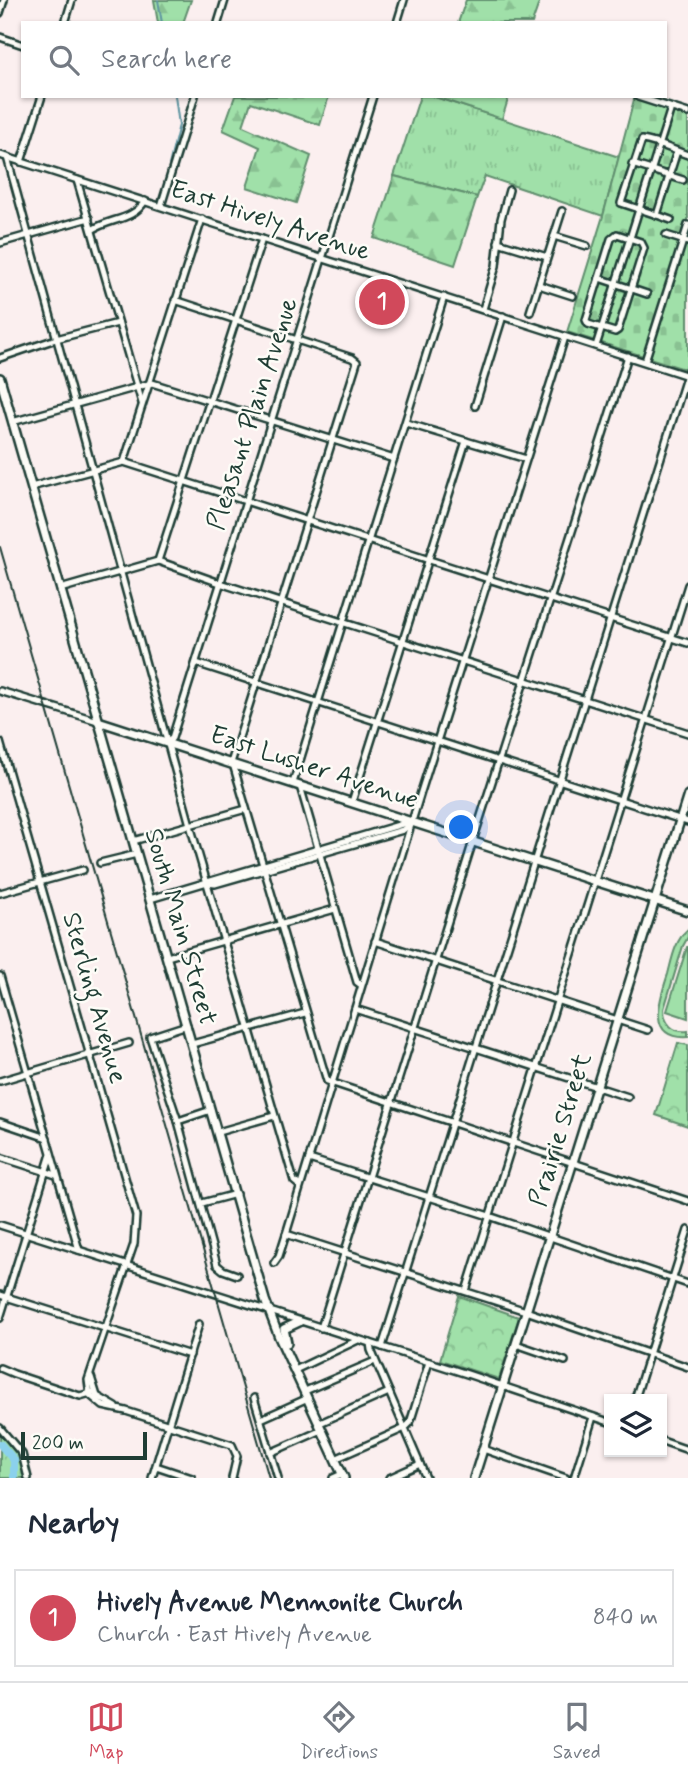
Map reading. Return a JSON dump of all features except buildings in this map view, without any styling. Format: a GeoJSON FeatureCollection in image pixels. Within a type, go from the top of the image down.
{"type":"FeatureCollection","features":[{"type":"Feature","properties":{"kind":"main road","name":"South Main Street"},"geometry":{"type":"LineString","coordinates":[[0,378],[269,1312],[343,1476]]}},
{"type":"Feature","properties":{"kind":"main road","name":"East Lusher Avenue"},"geometry":{"type":"LineString","coordinates":[[98,721],[688,911]]}},
{"type":"Feature","properties":{"kind":"main road","name":"Prairie Street"},"geometry":{"type":"LineString","coordinates":[[474,1478],[655,900],[684,820],[688,795]]}},
{"type":"Feature","properties":{"kind":"main road"},"geometry":{"type":"LineString","coordinates":[[289,1357],[284,1329],[299,1322]]}},
{"type":"Feature","properties":{"kind":"street"},"geometry":{"type":"LineString","coordinates":[[0,13],[4,0]]}},
{"type":"Feature","properties":{"kind":"street"},"geometry":{"type":"LineString","coordinates":[[66,21],[72,0]]}},
{"type":"Feature","properties":{"kind":"street"},"geometry":{"type":"LineString","coordinates":[[219,21],[225,0]]}},
{"type":"Feature","properties":{"kind":"street"},"geometry":{"type":"LineString","coordinates":[[398,21],[404,0]]}},
{"type":"Feature","properties":{"kind":"street"},"geometry":{"type":"LineString","coordinates":[[0,37],[21,44]]}},
{"type":"Feature","properties":{"kind":"street"},"geometry":{"type":"LineString","coordinates":[[21,162],[41,98]]}},
{"type":"Feature","properties":{"kind":"street"},"geometry":{"type":"LineString","coordinates":[[161,206],[194,98]]}},
{"type":"Feature","properties":{"kind":"street","name":"Pleasant Plain Avenue"},"geometry":{"type":"LineString","coordinates":[[168,743],[172,738],[372,98]]}},
{"type":"Feature","properties":{"kind":"street"},"geometry":{"type":"LineString","coordinates":[[641,98],[688,113]]}},
{"type":"Feature","properties":{"kind":"street"},"geometry":{"type":"LineString","coordinates":[[596,346],[671,108]]}},
{"type":"Feature","properties":{"kind":"street"},"geometry":{"type":"LineString","coordinates":[[671,220],[621,203],[642,141],[688,155]]}},
{"type":"Feature","properties":{"kind":"street"},"geometry":{"type":"LineString","coordinates":[[657,215],[677,151]]}},
{"type":"Feature","properties":{"kind":"street"},"geometry":{"type":"LineString","coordinates":[[4,156],[190,825],[274,1116],[294,1181],[300,1186]]}},
{"type":"Feature","properties":{"kind":"street","name":"East Hively Avenue"},"geometry":{"type":"LineString","coordinates":[[4,156],[688,374]]}},
{"type":"Feature","properties":{"kind":"street"},"geometry":{"type":"LineString","coordinates":[[632,164],[683,180]]}},
{"type":"Feature","properties":{"kind":"street"},"geometry":{"type":"LineString","coordinates":[[77,180],[142,403]]}},
{"type":"Feature","properties":{"kind":"street"},"geometry":{"type":"LineString","coordinates":[[483,309],[496,266],[501,219],[509,190]]}},
{"type":"Feature","properties":{"kind":"street"},"geometry":{"type":"LineString","coordinates":[[92,230],[132,215],[140,210],[145,201]]}},
{"type":"Feature","properties":{"kind":"street"},"geometry":{"type":"LineString","coordinates":[[530,312],[562,211]]}},
{"type":"Feature","properties":{"kind":"street"},"geometry":{"type":"LineString","coordinates":[[0,243],[89,218]]}},
{"type":"Feature","properties":{"kind":"street"},"geometry":{"type":"LineString","coordinates":[[124,462],[202,219]]}},
{"type":"Feature","properties":{"kind":"street"},"geometry":{"type":"LineString","coordinates":[[645,361],[686,241],[688,225]]}},
{"type":"Feature","properties":{"kind":"street"},"geometry":{"type":"LineString","coordinates":[[617,234],[629,238],[641,242],[644,248],[618,330],[615,332],[588,324],[586,320],[611,239],[617,234]]}},
{"type":"Feature","properties":{"kind":"street"},"geometry":{"type":"LineString","coordinates":[[666,235],[686,241]]}},
{"type":"Feature","properties":{"kind":"street"},"geometry":{"type":"LineString","coordinates":[[554,236],[587,246]]}},
{"type":"Feature","properties":{"kind":"street"},"geometry":{"type":"LineString","coordinates":[[158,561],[262,239]]}},
{"type":"Feature","properties":{"kind":"street"},"geometry":{"type":"LineString","coordinates":[[498,242],[547,257]]}},
{"type":"Feature","properties":{"kind":"street"},"geometry":{"type":"LineString","coordinates":[[599,278],[647,294]]}},
{"type":"Feature","properties":{"kind":"street"},"geometry":{"type":"LineString","coordinates":[[539,285],[573,296]]}},
{"type":"Feature","properties":{"kind":"street"},"geometry":{"type":"LineString","coordinates":[[362,985],[357,982],[319,851],[296,784],[318,702],[444,297]]}},
{"type":"Feature","properties":{"kind":"street"},"geometry":{"type":"LineString","coordinates":[[175,300],[352,358],[357,362],[232,764],[325,1079],[332,1084],[513,1141],[688,1201]]}},
{"type":"Feature","properties":{"kind":"street"},"geometry":{"type":"LineString","coordinates":[[475,406],[503,316]]}},
{"type":"Feature","properties":{"kind":"street"},"geometry":{"type":"LineString","coordinates":[[0,358],[118,323]]}},
{"type":"Feature","properties":{"kind":"street"},"geometry":{"type":"LineString","coordinates":[[274,1263],[286,1234],[412,821],[565,337]]}},
{"type":"Feature","properties":{"kind":"street"},"geometry":{"type":"LineString","coordinates":[[321,1328],[628,356]]}},
{"type":"Feature","properties":{"kind":"street"},"geometry":{"type":"LineString","coordinates":[[382,1347],[688,374]]}},
{"type":"Feature","properties":{"kind":"street"},"geometry":{"type":"LineString","coordinates":[[12,422],[152,383],[394,459]]}},
{"type":"Feature","properties":{"kind":"street"},"geometry":{"type":"LineString","coordinates":[[406,423],[526,459]]}},
{"type":"Feature","properties":{"kind":"street"},"geometry":{"type":"LineString","coordinates":[[352,802],[466,440]]}},
{"type":"Feature","properties":{"kind":"street"},"geometry":{"type":"LineString","coordinates":[[31,487],[124,462],[688,643]]}},
{"type":"Feature","properties":{"kind":"street"},"geometry":{"type":"LineString","coordinates":[[60,589],[158,561],[688,733]]}},
{"type":"Feature","properties":{"kind":"street"},"geometry":{"type":"LineString","coordinates":[[466,1291],[688,585]]}},
{"type":"Feature","properties":{"kind":"street"},"geometry":{"type":"LineString","coordinates":[[195,663],[684,820]]}},
{"type":"Feature","properties":{"kind":"street","name":"East Lusher Avenue"},"geometry":{"type":"LineString","coordinates":[[0,691],[98,721]]}},
{"type":"Feature","properties":{"kind":"street","name":"Sterling Avenue"},"geometry":{"type":"LineString","coordinates":[[0,742],[135,1206],[136,1236],[88,1380],[92,1393]]}},
{"type":"Feature","properties":{"kind":"street"},"geometry":{"type":"LineString","coordinates":[[133,841],[246,809]]}},
{"type":"Feature","properties":{"kind":"street"},"geometry":{"type":"LineString","coordinates":[[150,899],[263,868],[412,821]]}},
{"type":"Feature","properties":{"kind":"street"},"geometry":{"type":"LineString","coordinates":[[100,863],[137,854]]}},
{"type":"Feature","properties":{"kind":"street"},"geometry":{"type":"LineString","coordinates":[[0,893],[83,870]]}},
{"type":"Feature","properties":{"kind":"street"},"geometry":{"type":"LineString","coordinates":[[167,957],[335,909]]}},
{"type":"Feature","properties":{"kind":"street"},"geometry":{"type":"LineString","coordinates":[[375,941],[648,1030]]}},
{"type":"Feature","properties":{"kind":"street"},"geometry":{"type":"LineString","coordinates":[[0,976],[79,1250]]}},
{"type":"Feature","properties":{"kind":"street"},"geometry":{"type":"LineString","coordinates":[[355,1009],[628,1097]]}},
{"type":"Feature","properties":{"kind":"street"},"geometry":{"type":"LineString","coordinates":[[192,1044],[305,1013]]}},
{"type":"Feature","properties":{"kind":"street"},"geometry":{"type":"LineString","coordinates":[[187,1026],[150,1037],[178,1121],[217,1265],[237,1275]]}},
{"type":"Feature","properties":{"kind":"street"},"geometry":{"type":"LineString","coordinates":[[0,1081],[129,1043]]}},
{"type":"Feature","properties":{"kind":"street"},"geometry":{"type":"LineString","coordinates":[[178,1121],[211,1110]]}},
{"type":"Feature","properties":{"kind":"street"},"geometry":{"type":"LineString","coordinates":[[218,1132],[274,1116]]}},
{"type":"Feature","properties":{"kind":"street"},"geometry":{"type":"LineString","coordinates":[[0,1122],[47,1138]]}},
{"type":"Feature","properties":{"kind":"street"},"geometry":{"type":"LineString","coordinates":[[0,1318],[3,1296],[51,1154]]}},
{"type":"Feature","properties":{"kind":"street"},"geometry":{"type":"LineString","coordinates":[[0,1157],[56,1175]]}},
{"type":"Feature","properties":{"kind":"street"},"geometry":{"type":"LineString","coordinates":[[309,1159],[489,1216],[688,1284]]}},
{"type":"Feature","properties":{"kind":"street"},"geometry":{"type":"LineString","coordinates":[[202,1203],[236,1194]]}},
{"type":"Feature","properties":{"kind":"street"},"geometry":{"type":"LineString","coordinates":[[0,1225],[604,1420]]}},
{"type":"Feature","properties":{"kind":"street"},"geometry":{"type":"LineString","coordinates":[[637,1394],[688,1230]]}},
{"type":"Feature","properties":{"kind":"street"},"geometry":{"type":"LineString","coordinates":[[286,1234],[466,1291],[688,1367]]}},
{"type":"Feature","properties":{"kind":"street"},"geometry":{"type":"LineString","coordinates":[[3,1296],[190,1355]]}},
{"type":"Feature","properties":{"kind":"street"},"geometry":{"type":"LineString","coordinates":[[152,1478],[199,1324]]}},
{"type":"Feature","properties":{"kind":"street"},"geometry":{"type":"LineString","coordinates":[[295,1370],[358,1340]]}},
{"type":"Feature","properties":{"kind":"street"},"geometry":{"type":"LineString","coordinates":[[370,1343],[375,1361],[427,1478]]}},
{"type":"Feature","properties":{"kind":"street"},"geometry":{"type":"LineString","coordinates":[[516,1345],[565,1362]]}},
{"type":"Feature","properties":{"kind":"street"},"geometry":{"type":"LineString","coordinates":[[261,1419],[375,1361]]}},
{"type":"Feature","properties":{"kind":"street"},"geometry":{"type":"LineString","coordinates":[[335,1459],[405,1428],[410,1423],[429,1362]]}},
{"type":"Feature","properties":{"kind":"street"},"geometry":{"type":"LineString","coordinates":[[0,1368],[80,1396],[92,1393],[118,1408],[228,1444],[236,1451],[237,1456],[232,1478]]}},
{"type":"Feature","properties":{"kind":"street"},"geometry":{"type":"LineString","coordinates":[[271,1453],[389,1392]]}},
{"type":"Feature","properties":{"kind":"street"},"geometry":{"type":"LineString","coordinates":[[254,1398],[278,1478]]}},
{"type":"Feature","properties":{"kind":"street"},"geometry":{"type":"LineString","coordinates":[[574,1478],[593,1417]]}},
{"type":"Feature","properties":{"kind":"street"},"geometry":{"type":"LineString","coordinates":[[0,1428],[22,1454],[27,1478]]}},
{"type":"Feature","properties":{"kind":"street"},"geometry":{"type":"LineString","coordinates":[[667,1443],[688,1450]]}},
{"type":"Feature","properties":{"kind":"street"},"geometry":{"type":"LineString","coordinates":[[483,1449],[566,1478]]}},
{"type":"Feature","properties":{"kind":"street"},"geometry":{"type":"LineString","coordinates":[[389,1478],[420,1464]]}},
{"type":"Feature","properties":{"kind":"street"},"geometry":{"type":"LineString","coordinates":[[156,1466],[192,1478]]}},
{"type":"Feature","properties":{"kind":"street"},"geometry":{"type":"LineString","coordinates":[[333,1478],[343,1476]]}},
{"type":"Feature","properties":{"kind":"green space"},"geometry":{"type":"Polygon","coordinates":[[[154,0],[191,0],[184,21],[158,21],[154,0]]]}},
{"type":"Feature","properties":{"kind":"green space"},"geometry":{"type":"Polygon","coordinates":[[[466,0],[540,0],[533,21],[459,21],[466,0]]]}},
{"type":"Feature","properties":{"kind":"green space"},"geometry":{"type":"Polygon","coordinates":[[[234,98],[328,98],[320,125],[251,102],[243,126],[311,156],[296,203],[247,187],[260,147],[223,130],[234,98]]]}},
{"type":"Feature","properties":{"kind":"green space"},"geometry":{"type":"Polygon","coordinates":[[[419,98],[438,98],[619,157],[603,216],[485,176],[477,197],[394,176],[419,98]]]}},
{"type":"Feature","properties":{"kind":"green space"},"geometry":{"type":"Polygon","coordinates":[[[438,98],[508,98],[502,119],[438,98]]]}},
{"type":"Feature","properties":{"kind":"green space"},"geometry":{"type":"Polygon","coordinates":[[[634,98],[654,98],[688,109],[688,363],[685,368],[567,332],[603,216],[634,98]]]}},
{"type":"Feature","properties":{"kind":"green space"},"geometry":{"type":"Polygon","coordinates":[[[394,176],[477,197],[455,265],[374,238],[394,176]]]}},
{"type":"Feature","properties":{"kind":"green space"},"geometry":{"type":"Polygon","coordinates":[[[688,929],[688,937],[664,1009],[670,1026],[678,1031],[688,1031],[688,1037],[674,1036],[666,1032],[661,1025],[659,1005],[675,950],[688,929]]]}},
{"type":"Feature","properties":{"kind":"green space"},"geometry":{"type":"Polygon","coordinates":[[[688,947],[688,1018],[667,1011],[688,947]]]}},
{"type":"Feature","properties":{"kind":"green space"},"geometry":{"type":"Polygon","coordinates":[[[678,1043],[688,1045],[688,1126],[656,1115],[678,1043]]]}},
{"type":"Feature","properties":{"kind":"green space"},"geometry":{"type":"Polygon","coordinates":[[[459,1296],[519,1317],[499,1379],[440,1360],[459,1296]]]}},
{"type":"Feature","properties":{"kind":"green space"},"geometry":{"type":"Polygon","coordinates":[[[0,1424],[20,1449],[30,1478],[0,1478],[0,1424]]]}},
{"type":"Feature","properties":{"kind":"waterway"},"geometry":{"type":"LineString","coordinates":[[158,0],[162,21]]}},
{"type":"Feature","properties":{"kind":"waterway"},"geometry":{"type":"LineString","coordinates":[[169,165],[179,125],[175,98]]}},
{"type":"Feature","properties":{"kind":"waterway"},"geometry":{"type":"LineString","coordinates":[[0,1444],[14,1460],[14,1478]]}},
{"type":"Feature","properties":{"kind":"railway"},"geometry":{"type":"LineString","coordinates":[[0,547],[269,1478]]}},
{"type":"Feature","properties":{"kind":"place","name":"Hively Avenue Mennonite Church"},"geometry":{"type":"Point","coordinates":[382,302]}}]}
